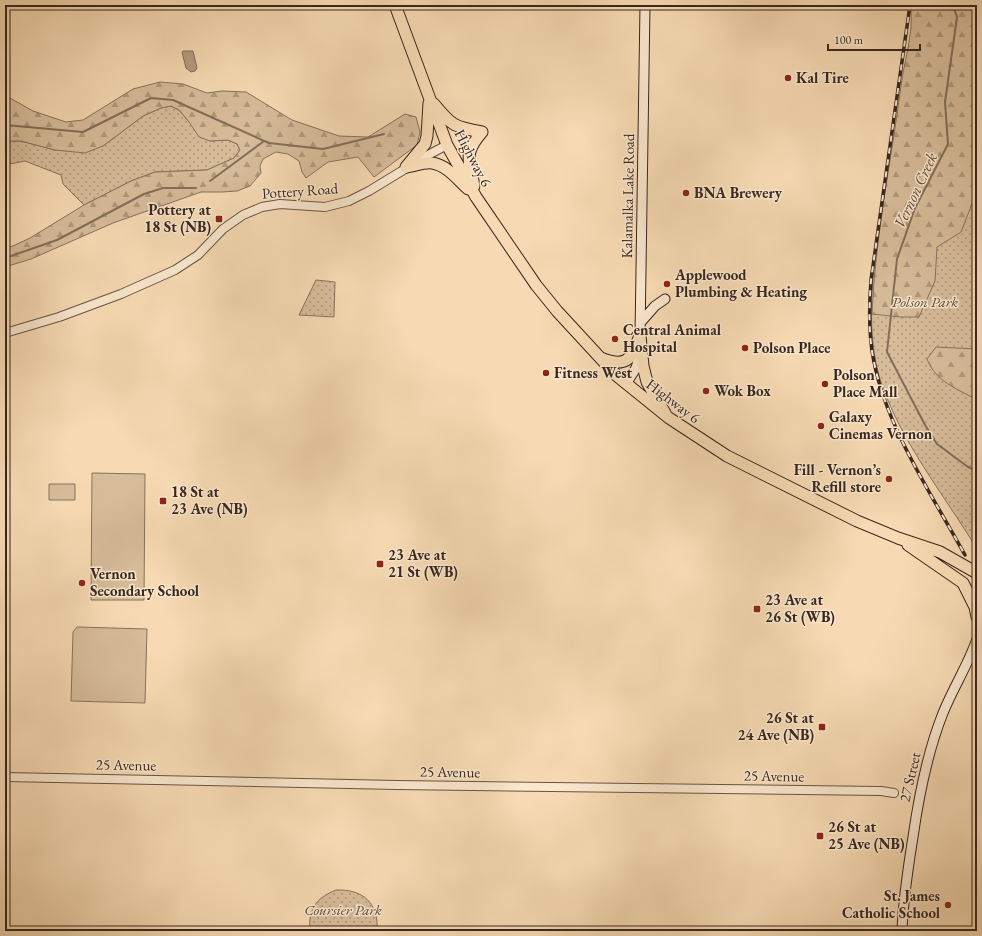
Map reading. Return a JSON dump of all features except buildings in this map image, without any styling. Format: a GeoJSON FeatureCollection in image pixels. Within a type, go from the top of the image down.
{"type":"FeatureCollection","features":[{"type":"Feature","properties":{"kind":"main road","name":"Highway 6"},"geometry":{"type":"LineString","coordinates":[[395,5],[447,145],[476,197],[536,285],[557,312],[598,357],[626,384],[669,418],[727,456],[857,521],[898,538],[940,552],[977,573]]}},
{"type":"Feature","properties":{"kind":"main road","name":"Kalamalka Lake Road"},"geometry":{"type":"LineString","coordinates":[[626,384],[636,368],[640,336],[645,5]]}},
{"type":"Feature","properties":{"kind":"main road"},"geometry":{"type":"LineString","coordinates":[[406,167],[425,144],[427,136],[429,97]]}},
{"type":"Feature","properties":{"kind":"main road"},"geometry":{"type":"LineString","coordinates":[[429,97],[448,120],[460,127],[482,132],[473,143],[469,155],[476,197]]}},
{"type":"Feature","properties":{"kind":"main road"},"geometry":{"type":"LineString","coordinates":[[406,167],[432,163],[438,165],[445,168],[476,197]]}},
{"type":"Feature","properties":{"kind":"main road"},"geometry":{"type":"LineString","coordinates":[[640,323],[653,308],[664,299]]}},
{"type":"Feature","properties":{"kind":"main road"},"geometry":{"type":"LineString","coordinates":[[598,357],[611,362],[626,360],[631,356],[640,336]]}},
{"type":"Feature","properties":{"kind":"main road"},"geometry":{"type":"LineString","coordinates":[[640,336],[643,366],[647,382],[669,418]]}},
{"type":"Feature","properties":{"kind":"main road"},"geometry":{"type":"LineString","coordinates":[[898,538],[963,583],[975,607],[977,617]]}},
{"type":"Feature","properties":{"kind":"main road","name":"27 Street"},"geometry":{"type":"LineString","coordinates":[[902,931],[903,908],[919,792],[929,754],[943,713],[977,639]]}},
{"type":"Feature","properties":{"kind":"street","name":"Pottery Road"},"geometry":{"type":"LineString","coordinates":[[5,332],[59,317],[121,294],[175,270],[198,255],[228,225],[243,215],[262,207],[280,204],[325,207],[349,201],[369,191],[406,167],[447,145]]}},
{"type":"Feature","properties":{"kind":"street","name":"25 Avenue"},"geometry":{"type":"LineString","coordinates":[[5,777],[390,785],[881,791],[894,793]]}},
{"type":"Feature","properties":{"kind":"green space"},"geometry":{"type":"Polygon","coordinates":[[[911,5],[977,5],[977,55],[973,78],[977,100],[977,191],[961,232],[937,247],[935,281],[919,317],[900,317],[872,314],[876,257],[902,80],[911,31],[911,5]]]}},
{"type":"Feature","properties":{"kind":"green space","name":"Polson Park"},"geometry":{"type":"Polygon","coordinates":[[[909,44],[977,47],[977,549],[923,466],[899,424],[880,379],[874,353],[872,297],[877,239],[909,44]]]}},
{"type":"Feature","properties":{"kind":"green space"},"geometry":{"type":"Polygon","coordinates":[[[160,82],[183,84],[207,93],[222,91],[246,92],[292,120],[339,136],[368,137],[405,114],[416,117],[420,132],[417,145],[374,177],[358,157],[328,162],[306,178],[302,172],[299,161],[288,154],[276,152],[263,159],[260,166],[261,173],[250,186],[237,191],[201,192],[113,223],[31,259],[5,267],[5,248],[30,238],[84,205],[131,181],[155,172],[207,170],[234,158],[240,150],[237,144],[228,140],[210,141],[199,137],[179,110],[171,106],[161,108],[143,116],[103,146],[85,153],[55,150],[21,141],[5,141],[5,94],[33,111],[66,122],[83,120],[133,89],[160,82]]]}},
{"type":"Feature","properties":{"kind":"green space"},"geometry":{"type":"Polygon","coordinates":[[[171,106],[179,110],[189,122],[210,141],[228,140],[237,144],[240,150],[234,158],[207,170],[155,172],[131,181],[84,205],[63,184],[61,175],[25,161],[5,165],[5,141],[21,141],[55,150],[103,146],[143,116],[161,108],[171,106]]]}},
{"type":"Feature","properties":{"kind":"green space"},"geometry":{"type":"Polygon","coordinates":[[[316,280],[335,282],[334,317],[299,315],[316,280]]]}},
{"type":"Feature","properties":{"kind":"green space"},"geometry":{"type":"Polygon","coordinates":[[[936,347],[977,349],[977,400],[954,388],[941,379],[931,367],[927,359],[936,347]]]}},
{"type":"Feature","properties":{"kind":"green space"},"geometry":{"type":"Polygon","coordinates":[[[92,473],[145,474],[144,600],[91,600],[92,473]]]}},
{"type":"Feature","properties":{"kind":"green space"},"geometry":{"type":"Polygon","coordinates":[[[49,484],[75,484],[75,500],[49,500],[49,484]]]}},
{"type":"Feature","properties":{"kind":"green space"},"geometry":{"type":"Polygon","coordinates":[[[77,627],[147,629],[145,703],[71,701],[73,632],[77,627]]]}},
{"type":"Feature","properties":{"kind":"green space","name":"Coursier Park"},"geometry":{"type":"Polygon","coordinates":[[[336,890],[354,892],[361,895],[372,905],[377,921],[377,931],[310,931],[310,916],[315,905],[323,897],[336,890]]]}},
{"type":"Feature","properties":{"kind":"shaded area"},"geometry":{"type":"Polygon","coordinates":[[[183,51],[193,51],[197,68],[195,71],[191,72],[186,68],[183,51]]]}},
{"type":"Feature","properties":{"kind":"waterway","name":"Vernon Creek"},"geometry":{"type":"LineString","coordinates":[[953,5],[957,17],[945,102],[948,144],[915,208],[897,259],[887,352],[925,425],[937,444],[968,467],[977,471]]}},
{"type":"Feature","properties":{"kind":"waterway"},"geometry":{"type":"LineString","coordinates":[[5,125],[83,132],[151,98],[173,100],[269,143],[323,149],[384,134]]}},
{"type":"Feature","properties":{"kind":"waterway"},"geometry":{"type":"LineString","coordinates":[[210,181],[264,141]]}},
{"type":"Feature","properties":{"kind":"waterway"},"geometry":{"type":"LineString","coordinates":[[5,258],[57,240],[144,194],[163,188],[196,188]]}},
{"type":"Feature","properties":{"kind":"railway"},"geometry":{"type":"LineString","coordinates":[[910,5],[871,280],[869,311],[871,342],[880,387],[889,412],[912,461],[965,555]]}},
{"type":"Feature","properties":{"kind":"place","name":"Kal Tire"},"geometry":{"type":"Point","coordinates":[788,78]}},
{"type":"Feature","properties":{"kind":"place","name":"BNA Brewery"},"geometry":{"type":"Point","coordinates":[686,193]}},
{"type":"Feature","properties":{"kind":"place","name":"Pottery at 18 St (NB)"},"geometry":{"type":"Point","coordinates":[219,219]}},
{"type":"Feature","properties":{"kind":"place","name":"Applewood Plumbing & Heating"},"geometry":{"type":"Point","coordinates":[667,284]}},
{"type":"Feature","properties":{"kind":"place","name":"Central Animal Hospital"},"geometry":{"type":"Point","coordinates":[615,339]}},
{"type":"Feature","properties":{"kind":"place","name":"Polson Place"},"geometry":{"type":"Point","coordinates":[745,348]}},
{"type":"Feature","properties":{"kind":"place","name":"Fitness West"},"geometry":{"type":"Point","coordinates":[546,373]}},
{"type":"Feature","properties":{"kind":"place","name":"Polson Place Mall"},"geometry":{"type":"Point","coordinates":[825,384]}},
{"type":"Feature","properties":{"kind":"place","name":"Wok Box"},"geometry":{"type":"Point","coordinates":[706,391]}},
{"type":"Feature","properties":{"kind":"place","name":"Galaxy Cinemas Vernon"},"geometry":{"type":"Point","coordinates":[821,426]}},
{"type":"Feature","properties":{"kind":"place","name":"Fill - Vernon’s Refill store"},"geometry":{"type":"Point","coordinates":[889,479]}},
{"type":"Feature","properties":{"kind":"place","name":"18 St at 23 Ave (NB)"},"geometry":{"type":"Point","coordinates":[163,501]}},
{"type":"Feature","properties":{"kind":"place","name":"23 Ave at 21 St (WB)"},"geometry":{"type":"Point","coordinates":[380,564]}},
{"type":"Feature","properties":{"kind":"place","name":"Vernon Secondary School"},"geometry":{"type":"Point","coordinates":[82,583]}},
{"type":"Feature","properties":{"kind":"place","name":"23 Ave at 26 St (WB)"},"geometry":{"type":"Point","coordinates":[757,609]}},
{"type":"Feature","properties":{"kind":"place","name":"26 St at 24 Ave (NB)"},"geometry":{"type":"Point","coordinates":[822,727]}},
{"type":"Feature","properties":{"kind":"place","name":"26 St at 25 Ave (NB)"},"geometry":{"type":"Point","coordinates":[820,836]}},
{"type":"Feature","properties":{"kind":"place","name":"St. James Catholic School"},"geometry":{"type":"Point","coordinates":[948,905]}}]}
